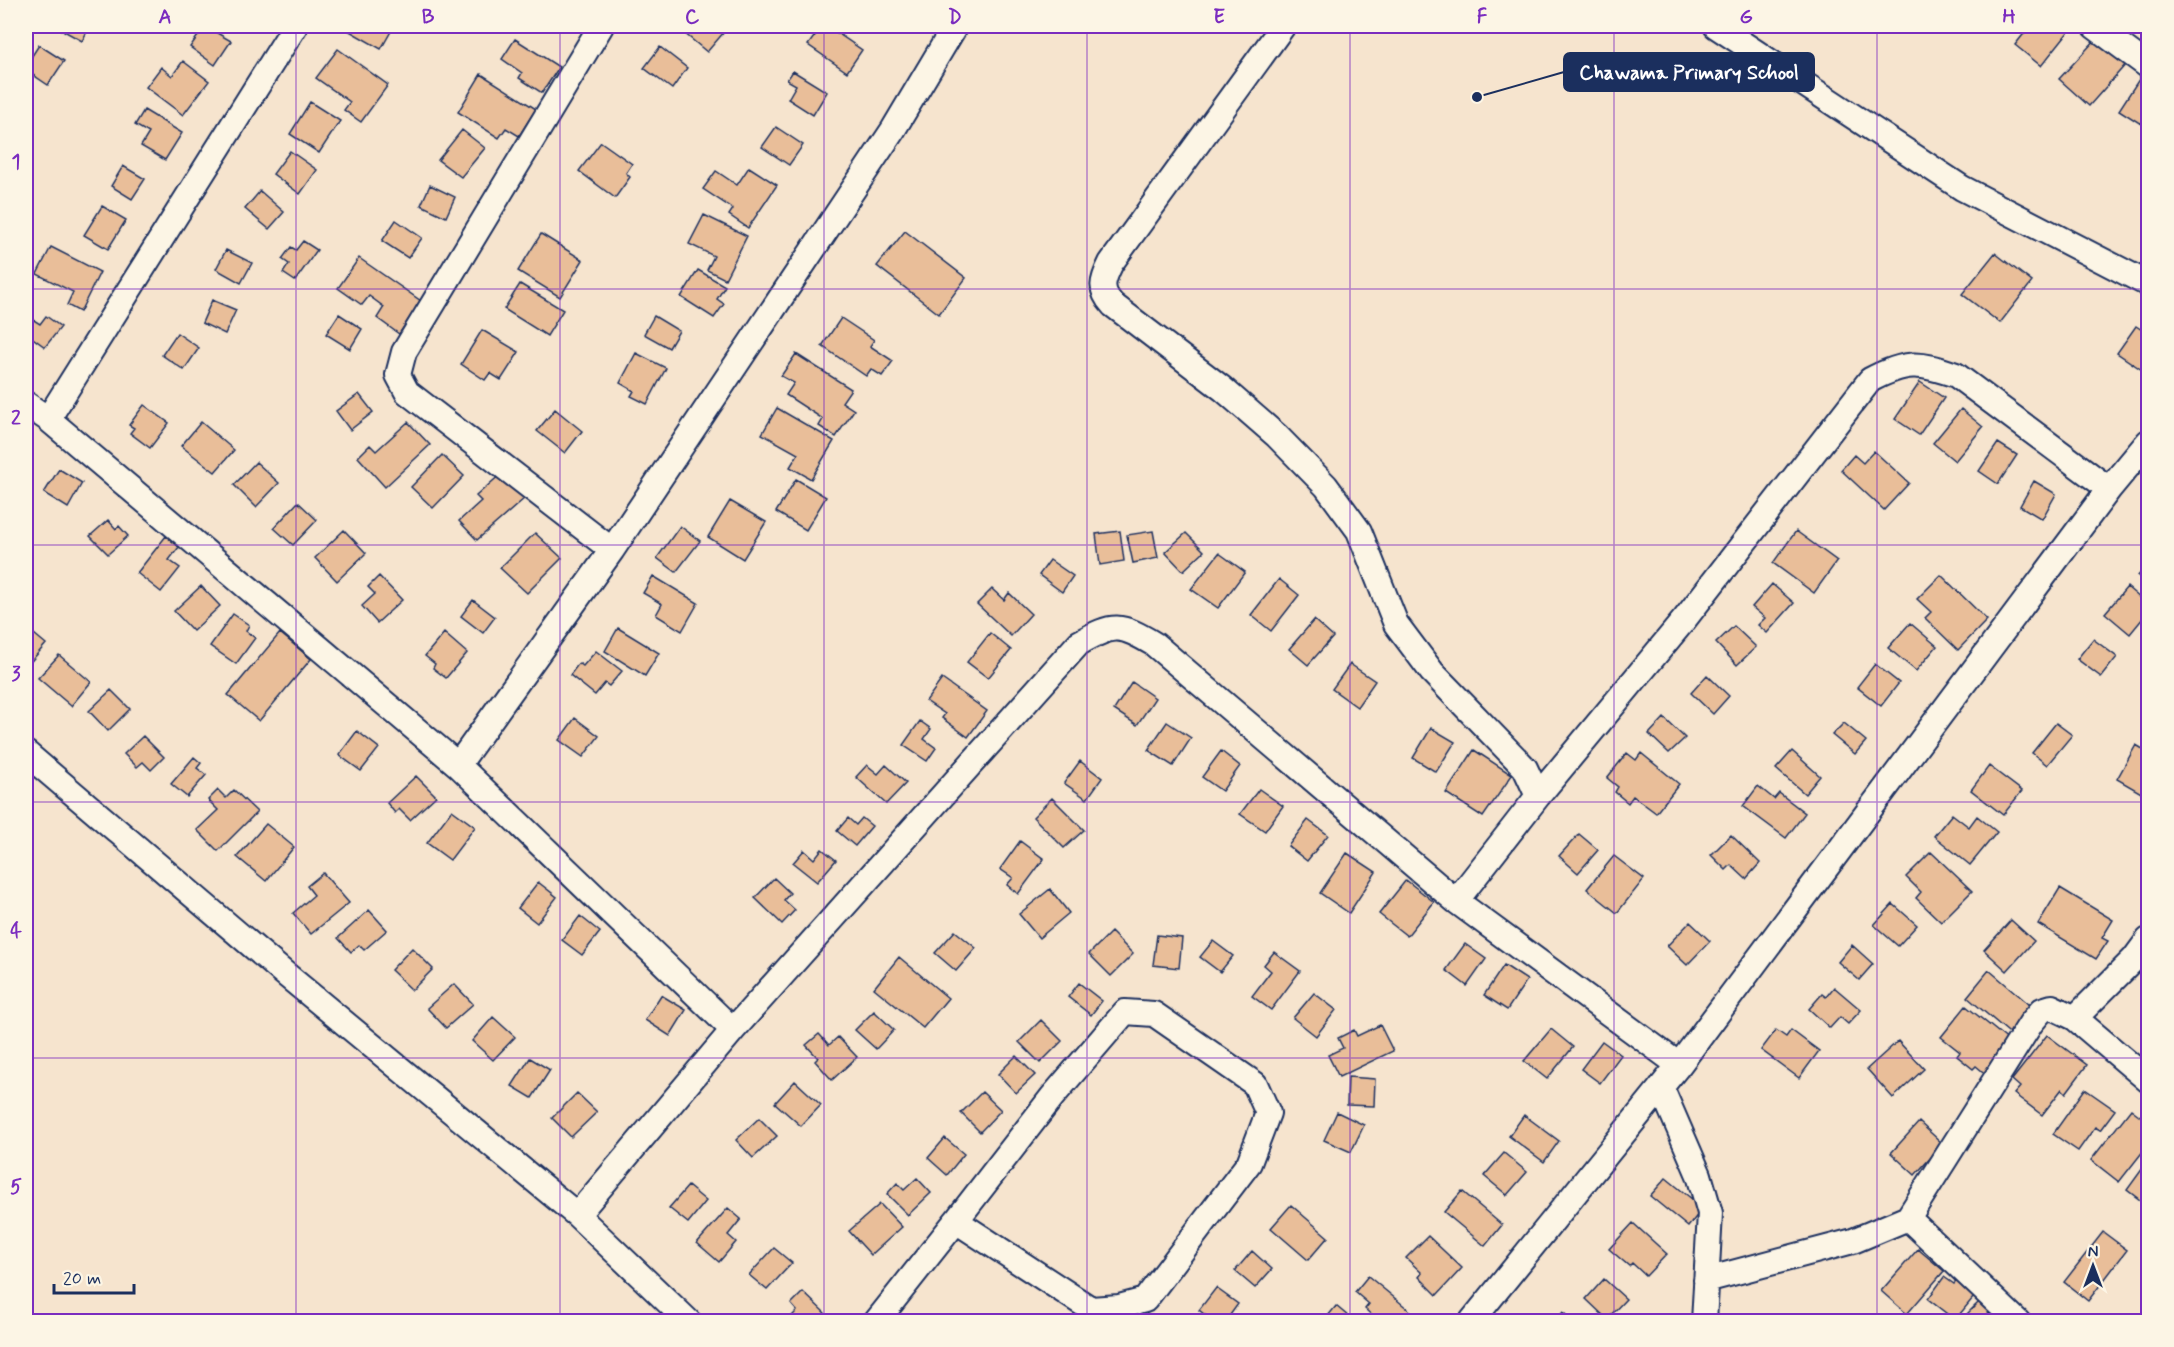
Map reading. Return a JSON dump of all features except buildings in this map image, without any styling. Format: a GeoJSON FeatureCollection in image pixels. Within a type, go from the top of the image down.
{"type":"FeatureCollection","features":[{"type":"Feature","properties":{"kind":"street"},"geometry":{"type":"LineString","coordinates":[[48,418],[295,26]]}},
{"type":"Feature","properties":{"kind":"street"},"geometry":{"type":"LineString","coordinates":[[601,26],[404,351],[398,375],[407,392],[612,550]]}},
{"type":"Feature","properties":{"kind":"street"},"geometry":{"type":"LineString","coordinates":[[458,765],[612,550],[893,130],[955,26]]}},
{"type":"Feature","properties":{"kind":"street"},"geometry":{"type":"LineString","coordinates":[[1283,26],[1111,263],[1102,281],[1103,294],[1113,305],[1223,389],[1276,436],[1326,486],[1359,531],[1396,624],[1440,681],[1525,768],[1538,796]]}},
{"type":"Feature","properties":{"kind":"street"},"geometry":{"type":"LineString","coordinates":[[1716,26],[1962,188],[2148,284]]}},
{"type":"Feature","properties":{"kind":"street"},"geometry":{"type":"LineString","coordinates":[[2094,26],[2148,66]]}},
{"type":"Feature","properties":{"kind":"street"},"geometry":{"type":"LineString","coordinates":[[1456,901],[1538,796],[1684,620],[1870,380],[1895,366],[1927,365],[1956,375],[2109,489]]}},
{"type":"Feature","properties":{"kind":"street"},"geometry":{"type":"LineString","coordinates":[[26,404],[48,418],[458,765],[733,1030]]}},
{"type":"Feature","properties":{"kind":"street"},"geometry":{"type":"LineString","coordinates":[[1470,1322],[1679,1065],[2109,489],[2148,442]]}},
{"type":"Feature","properties":{"kind":"street"},"geometry":{"type":"LineString","coordinates":[[577,1215],[733,1030],[1079,643],[1102,629],[1127,628],[1154,644],[1456,901],[1679,1065]]}},
{"type":"Feature","properties":{"kind":"street"},"geometry":{"type":"LineString","coordinates":[[26,753],[284,974],[577,1215],[689,1322]]}},
{"type":"Feature","properties":{"kind":"street"},"geometry":{"type":"LineString","coordinates":[[2075,1018],[2134,959],[2148,940]]}},
{"type":"Feature","properties":{"kind":"street"},"geometry":{"type":"LineString","coordinates":[[1706,1280],[1853,1241],[1908,1218],[2031,1023],[2042,1010],[2052,1007],[2075,1018],[2148,1080]]}},
{"type":"Feature","properties":{"kind":"street"},"geometry":{"type":"LineString","coordinates":[[876,1322],[1052,1097],[1125,1012],[1154,1014],[1255,1084],[1268,1113],[1249,1163],[1144,1300],[1119,1307],[1091,1309],[956,1221]]}},
{"type":"Feature","properties":{"kind":"street"},"geometry":{"type":"LineString","coordinates":[[1660,1087],[1699,1175],[1710,1213],[1704,1322]]}},
{"type":"Feature","properties":{"kind":"street"},"geometry":{"type":"LineString","coordinates":[[1908,1218],[2018,1322]]}},
{"type":"Feature","properties":{"kind":"place","name":"Chawama Primary School"},"geometry":{"type":"Point","coordinates":[1477,97]}}]}
